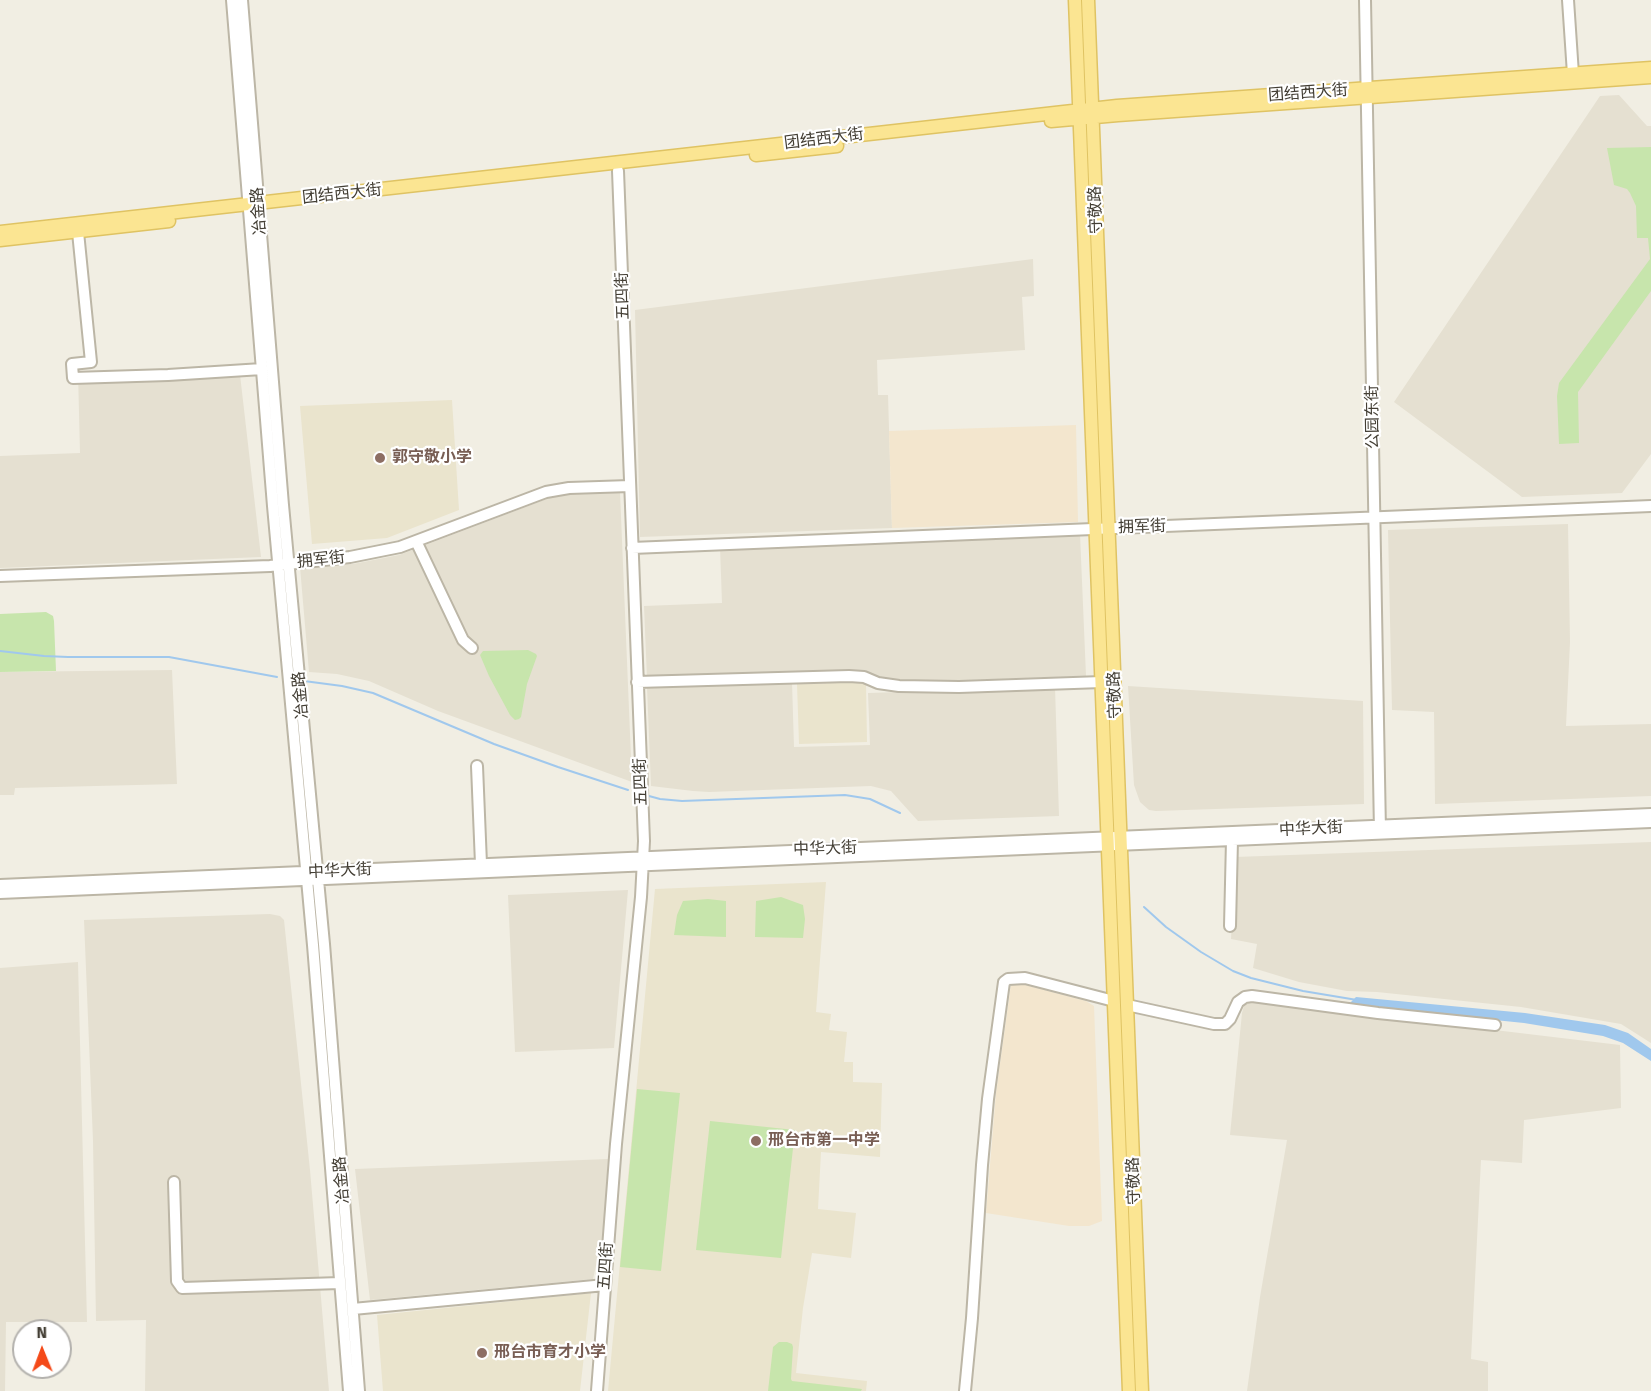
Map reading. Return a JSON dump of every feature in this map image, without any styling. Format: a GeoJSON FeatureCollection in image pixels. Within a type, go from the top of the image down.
{"type":"FeatureCollection","features":[{"type":"Feature","properties":{"kind":"main road","name":"守敬路"},"geometry":{"type":"LineString","coordinates":[[1075,0],[1086,114]]}},
{"type":"Feature","properties":{"kind":"main road","name":"守敬路"},"geometry":{"type":"LineString","coordinates":[[1088,0],[1086,114],[1114,841],[1114,1001],[1129,1391]]}},
{"type":"Feature","properties":{"kind":"main road","name":"团结西大街"},"geometry":{"type":"LineString","coordinates":[[0,240],[78,232],[254,208],[1086,114],[1367,93],[1651,68]]}},
{"type":"Feature","properties":{"kind":"main road","name":"团结西大街"},"geometry":{"type":"LineString","coordinates":[[1367,93],[1651,77]]}},
{"type":"Feature","properties":{"kind":"main road","name":"团结西大街"},"geometry":{"type":"LineString","coordinates":[[0,232],[618,171],[1086,114]]}},
{"type":"Feature","properties":{"kind":"main road","name":"守敬路"},"geometry":{"type":"LineString","coordinates":[[1102,529],[1102,682],[1127,1005],[1142,1391]]}},
{"type":"Feature","properties":{"kind":"street","name":"冶金路"},"geometry":{"type":"LineString","coordinates":[[232,0],[254,208],[283,564],[359,1391]]}},
{"type":"Feature","properties":{"kind":"street","name":"冶金路"},"geometry":{"type":"LineString","coordinates":[[242,0],[262,369],[283,564]]}},
{"type":"Feature","properties":{"kind":"street","name":"公园东街"},"geometry":{"type":"LineString","coordinates":[[1365,0],[1380,830]]}},
{"type":"Feature","properties":{"kind":"street"},"geometry":{"type":"LineString","coordinates":[[1568,0],[1573,74]]}},
{"type":"Feature","properties":{"kind":"street","name":"五四街"},"geometry":{"type":"LineString","coordinates":[[597,1391],[616,1144],[643,861],[618,171]]}},
{"type":"Feature","properties":{"kind":"street"},"geometry":{"type":"LineString","coordinates":[[78,232],[91,362],[72,364],[73,378],[262,369]]}},
{"type":"Feature","properties":{"kind":"street","name":"拥军街"},"geometry":{"type":"LineString","coordinates":[[0,576],[283,564],[350,557],[400,547],[546,492],[569,488],[630,486]]}},
{"type":"Feature","properties":{"kind":"street","name":"拥军街"},"geometry":{"type":"LineString","coordinates":[[632,548],[1651,506]]}},
{"type":"Feature","properties":{"kind":"street"},"geometry":{"type":"LineString","coordinates":[[416,541],[464,640],[472,648]]}},
{"type":"Feature","properties":{"kind":"street"},"geometry":{"type":"LineString","coordinates":[[637,682],[849,676],[864,677],[878,683],[899,686],[959,687],[1102,682]]}},
{"type":"Feature","properties":{"kind":"street"},"geometry":{"type":"LineString","coordinates":[[477,766],[482,864]]}},
{"type":"Feature","properties":{"kind":"street","name":"中华大街"},"geometry":{"type":"LineString","coordinates":[[1114,841],[1232,840],[1651,814]]}},
{"type":"Feature","properties":{"kind":"street","name":"中华大街"},"geometry":{"type":"LineString","coordinates":[[0,893],[643,861],[1380,830],[1651,822]]}},
{"type":"Feature","properties":{"kind":"street"},"geometry":{"type":"LineString","coordinates":[[1230,926],[1232,840]]}},
{"type":"Feature","properties":{"kind":"street","name":"中华大街"},"geometry":{"type":"LineString","coordinates":[[0,885],[312,876],[482,864],[643,861]]}},
{"type":"Feature","properties":{"kind":"street","name":"冶金路"},"geometry":{"type":"LineString","coordinates":[[312,876],[349,1391]]}},
{"type":"Feature","properties":{"kind":"street"},"geometry":{"type":"LineString","coordinates":[[965,1391],[988,1099],[1004,982],[1008,979],[1025,978],[1114,1001]]}},
{"type":"Feature","properties":{"kind":"street"},"geometry":{"type":"LineString","coordinates":[[1127,1005],[1214,1024],[1226,1024],[1238,1002],[1245,997],[1252,996],[1378,1013],[1495,1025]]}},
{"type":"Feature","properties":{"kind":"street"},"geometry":{"type":"LineString","coordinates":[[174,1182],[177,1281],[182,1288],[340,1283]]}},
{"type":"Feature","properties":{"kind":"street"},"geometry":{"type":"LineString","coordinates":[[352,1309],[605,1285]]}},
{"type":"Feature","properties":{"kind":"shaded area"},"geometry":{"type":"Polygon","coordinates":[[[1619,95],[1647,126],[1651,126],[1651,454],[1622,493],[1522,497],[1394,402],[1600,96],[1619,95]]]}},
{"type":"Feature","properties":{"kind":"shaded area"},"geometry":{"type":"Polygon","coordinates":[[[1033,259],[1034,296],[1022,297],[1025,350],[877,360],[878,395],[888,395],[892,528],[640,537],[635,310],[1033,259]]]}},
{"type":"Feature","properties":{"kind":"shaded area"},"geometry":{"type":"Polygon","coordinates":[[[239,366],[261,557],[0,568],[0,456],[80,453],[78,372],[239,366]]]}},
{"type":"Feature","properties":{"kind":"shaded area","name":"郭守敬小学"},"geometry":{"type":"Polygon","coordinates":[[[452,400],[459,510],[387,538],[312,544],[300,406],[452,400]]]}},
{"type":"Feature","properties":{"kind":"shaded area"},"geometry":{"type":"Polygon","coordinates":[[[1076,425],[1078,522],[892,528],[889,431],[1076,425]]]}},
{"type":"Feature","properties":{"kind":"shaded area"},"geometry":{"type":"Polygon","coordinates":[[[620,492],[632,782],[438,711],[369,681],[337,674],[309,672],[300,567],[353,564],[399,555],[552,497],[577,493],[620,492]]]}},
{"type":"Feature","properties":{"kind":"shaded area"},"geometry":{"type":"Polygon","coordinates":[[[1568,524],[1570,642],[1566,726],[1651,724],[1651,796],[1435,804],[1434,712],[1392,710],[1388,530],[1568,524]]]}},
{"type":"Feature","properties":{"kind":"shaded area"},"geometry":{"type":"Polygon","coordinates":[[[1080,534],[1086,676],[910,682],[647,679],[644,606],[722,603],[720,547],[1080,534]]]}},
{"type":"Feature","properties":{"kind":"shaded area"},"geometry":{"type":"Polygon","coordinates":[[[172,670],[177,784],[15,788],[14,795],[0,795],[0,672],[172,670]]]}},
{"type":"Feature","properties":{"kind":"shaded area"},"geometry":{"type":"Polygon","coordinates":[[[792,682],[794,747],[870,745],[868,693],[1055,687],[1059,816],[918,821],[891,791],[871,786],[709,792],[651,786],[647,687],[792,682]]]}},
{"type":"Feature","properties":{"kind":"shaded area"},"geometry":{"type":"Polygon","coordinates":[[[866,682],[867,742],[799,744],[797,684],[866,682]]]}},
{"type":"Feature","properties":{"kind":"shaded area"},"geometry":{"type":"Polygon","coordinates":[[[1128,686],[1363,701],[1364,804],[1149,810],[1140,802],[1134,785],[1128,686]]]}},
{"type":"Feature","properties":{"kind":"shaded area"},"geometry":{"type":"Polygon","coordinates":[[[1651,842],[1651,1043],[1621,1024],[1521,1007],[1347,991],[1299,982],[1253,968],[1257,944],[1231,939],[1235,857],[1651,842]]]}},
{"type":"Feature","properties":{"kind":"shaded area","name":"邢台市第一中学"},"geometry":{"type":"Polygon","coordinates":[[[826,882],[816,1012],[831,1014],[829,1030],[847,1032],[844,1062],[853,1062],[853,1082],[882,1083],[880,1157],[821,1152],[818,1209],[856,1213],[851,1258],[812,1253],[796,1373],[867,1381],[866,1391],[608,1391],[655,889],[826,882]]]}},
{"type":"Feature","properties":{"kind":"shaded area"},"geometry":{"type":"Polygon","coordinates":[[[628,890],[614,1048],[515,1052],[508,895],[628,890]]]}},
{"type":"Feature","properties":{"kind":"shaded area"},"geometry":{"type":"Polygon","coordinates":[[[270,914],[280,916],[284,920],[310,1170],[329,1391],[145,1391],[146,1320],[96,1321],[93,1141],[84,920],[270,914]]]}},
{"type":"Feature","properties":{"kind":"shaded area"},"geometry":{"type":"Polygon","coordinates":[[[78,962],[87,1322],[72,1322],[72,1319],[12,1319],[12,1322],[6,1322],[5,1391],[0,1391],[0,968],[78,962]]]}},
{"type":"Feature","properties":{"kind":"shaded area"},"geometry":{"type":"Polygon","coordinates":[[[1018,983],[1086,1001],[1094,1006],[1102,1221],[1089,1226],[1069,1226],[986,1213],[996,1093],[1011,984],[1018,983]]]}},
{"type":"Feature","properties":{"kind":"shaded area"},"geometry":{"type":"Polygon","coordinates":[[[1252,1001],[1620,1045],[1621,1108],[1524,1120],[1522,1163],[1481,1160],[1471,1359],[1488,1362],[1488,1391],[1247,1391],[1260,1297],[1287,1140],[1230,1135],[1242,1013],[1244,1006],[1252,1001]]]}},
{"type":"Feature","properties":{"kind":"shaded area"},"geometry":{"type":"Polygon","coordinates":[[[608,1159],[604,1230],[593,1279],[370,1300],[355,1169],[608,1159]]]}},
{"type":"Feature","properties":{"kind":"shaded area","name":"邢台市育才小学"},"geometry":{"type":"Polygon","coordinates":[[[591,1293],[580,1391],[383,1391],[377,1315],[591,1293]]]}},
{"type":"Feature","properties":{"kind":"green space"},"geometry":{"type":"Polygon","coordinates":[[[1651,147],[1651,291],[1578,392],[1579,443],[1559,444],[1557,396],[1559,383],[1650,259],[1648,238],[1637,238],[1636,206],[1630,193],[1627,189],[1614,185],[1607,148],[1651,147]]]}},
{"type":"Feature","properties":{"kind":"green space"},"geometry":{"type":"Polygon","coordinates":[[[46,612],[53,616],[54,621],[56,671],[0,672],[0,614],[46,612]]]}},
{"type":"Feature","properties":{"kind":"green space"},"geometry":{"type":"Polygon","coordinates":[[[528,650],[537,656],[527,684],[521,717],[515,720],[489,676],[480,655],[483,651],[528,650]]]}},
{"type":"Feature","properties":{"kind":"green space"},"geometry":{"type":"Polygon","coordinates":[[[781,897],[803,905],[805,919],[803,938],[755,937],[756,901],[781,897]]]}},
{"type":"Feature","properties":{"kind":"green space"},"geometry":{"type":"Polygon","coordinates":[[[708,899],[726,901],[726,937],[674,935],[677,915],[683,901],[708,899]]]}},
{"type":"Feature","properties":{"kind":"green space"},"geometry":{"type":"Polygon","coordinates":[[[637,1089],[680,1093],[661,1271],[620,1267],[637,1089]]]}},
{"type":"Feature","properties":{"kind":"green space"},"geometry":{"type":"Polygon","coordinates":[[[710,1121],[795,1130],[781,1258],[696,1250],[710,1121]]]}},
{"type":"Feature","properties":{"kind":"green space"},"geometry":{"type":"Polygon","coordinates":[[[779,1342],[787,1342],[793,1347],[792,1381],[862,1389],[861,1391],[768,1391],[773,1347],[779,1342]]]}},
{"type":"Feature","properties":{"kind":"water"},"geometry":{"type":"Polygon","coordinates":[[[1356,997],[1525,1013],[1605,1025],[1628,1033],[1651,1049],[1651,1061],[1623,1043],[1603,1036],[1524,1023],[1348,1005],[1356,997]]]}},
{"type":"Feature","properties":{"kind":"waterway"},"geometry":{"type":"LineString","coordinates":[[0,651],[68,657],[169,657],[277,677]]}},
{"type":"Feature","properties":{"kind":"waterway"},"geometry":{"type":"LineString","coordinates":[[304,681],[373,693],[494,744],[628,790]]}},
{"type":"Feature","properties":{"kind":"waterway"},"geometry":{"type":"LineString","coordinates":[[649,796],[682,801],[845,795],[870,799],[900,813]]}},
{"type":"Feature","properties":{"kind":"waterway"},"geometry":{"type":"LineString","coordinates":[[1144,907],[1166,927],[1233,971],[1303,991],[1357,1000]]}},
{"type":"Feature","properties":{"kind":"place","name":"郭守敬小学"},"geometry":{"type":"Point","coordinates":[380,458]}},
{"type":"Feature","properties":{"kind":"place","name":"邢台市第一中学"},"geometry":{"type":"Point","coordinates":[756,1141]}},
{"type":"Feature","properties":{"kind":"place","name":"邢台市育才小学"},"geometry":{"type":"Point","coordinates":[482,1353]}}]}
